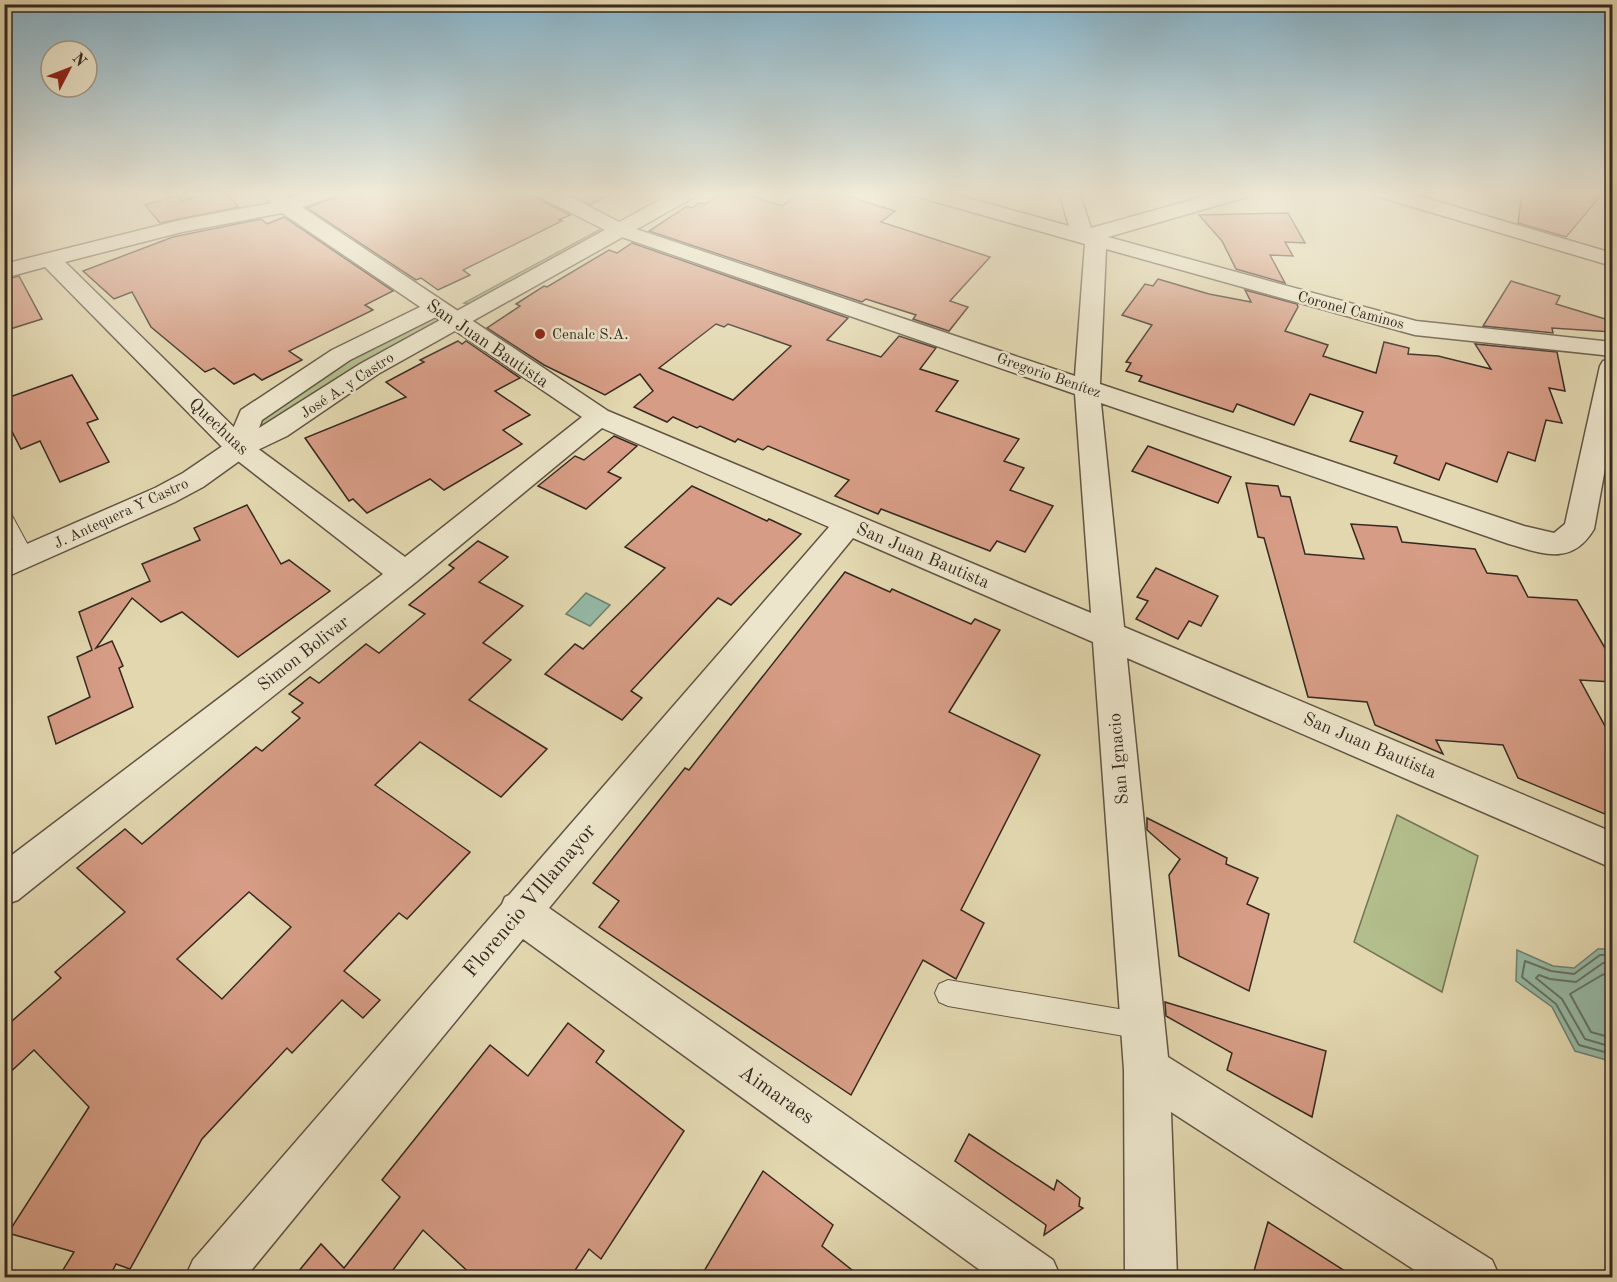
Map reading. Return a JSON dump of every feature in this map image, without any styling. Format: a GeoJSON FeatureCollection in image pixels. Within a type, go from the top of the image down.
{"type":"FeatureCollection","features":[{"type":"Feature","properties":{"kind":"street"},"geometry":{"type":"LineString","coordinates":[[4,271],[78,252]]}},
{"type":"Feature","properties":{"kind":"street","name":"San Juan Bautista"},"geometry":{"type":"LineString","coordinates":[[354,252],[599,417],[1107,632],[1612,850]]}},
{"type":"Feature","properties":{"kind":"street"},"geometry":{"type":"LineString","coordinates":[[445,315],[561,252]]}},
{"type":"Feature","properties":{"kind":"street","name":"Gregorio Benítez"},"geometry":{"type":"LineString","coordinates":[[689,252],[1520,537],[1559,545],[1579,530],[1611,379]]}},
{"type":"Feature","properties":{"kind":"street","name":"San Ignacio"},"geometry":{"type":"LineString","coordinates":[[1090,252],[1087,388],[1144,1048],[1151,1278]]}},
{"type":"Feature","properties":{"kind":"street","name":"Coronel Caminos"},"geometry":{"type":"LineString","coordinates":[[1137,252],[1415,328],[1612,349]]}},
{"type":"Feature","properties":{"kind":"street"},"geometry":{"type":"LineString","coordinates":[[1584,252],[1612,260]]}},
{"type":"Feature","properties":{"kind":"street","name":"Quechuas"},"geometry":{"type":"LineString","coordinates":[[49,259],[240,448],[405,574]]}},
{"type":"Feature","properties":{"kind":"street","name":"José A. y Castro"},"geometry":{"type":"LineString","coordinates":[[240,448],[278,430],[445,315]]}},
{"type":"Feature","properties":{"kind":"street","name":"Simon Bolivar"},"geometry":{"type":"LineString","coordinates":[[4,886],[405,574],[599,417]]}},
{"type":"Feature","properties":{"kind":"street","name":"J. Antequera Y Castro"},"geometry":{"type":"LineString","coordinates":[[15,562],[165,495],[193,480],[240,448]]}},
{"type":"Feature","properties":{"kind":"street","name":"Florencio VIllamayor"},"geometry":{"type":"LineString","coordinates":[[211,1278],[849,523]]}},
{"type":"Feature","properties":{"kind":"street","name":"Aimaraes"},"geometry":{"type":"LineString","coordinates":[[519,911],[1035,1278]]}},
{"type":"Feature","properties":{"kind":"street"},"geometry":{"type":"LineString","coordinates":[[1144,1048],[1474,1278]]}},
{"type":"Feature","properties":{"kind":"lane"},"geometry":{"type":"LineString","coordinates":[[4,516],[15,562]]}},
{"type":"Feature","properties":{"kind":"lane"},"geometry":{"type":"LineString","coordinates":[[948,993],[1144,1048]]}},
{"type":"Feature","properties":{"kind":"shaded area"},"geometry":{"type":"Polygon","coordinates":[[[559,252],[567,252],[470,304],[464,303],[559,252]]]}},
{"type":"Feature","properties":{"kind":"shaded area"},"geometry":{"type":"Polygon","coordinates":[[[434,317],[442,319],[264,429],[259,426],[264,416],[347,357],[434,317]]]}},
{"type":"Feature","properties":{"kind":"shaded area"},"geometry":{"type":"Polygon","coordinates":[[[1397,815],[1478,856],[1442,992],[1354,942],[1397,815]]]}},
{"type":"Feature","properties":{"kind":"water"},"geometry":{"type":"Polygon","coordinates":[[[586,593],[610,605],[590,626],[566,614],[586,593]]]}},
{"type":"Feature","properties":{"kind":"water"},"geometry":{"type":"Polygon","coordinates":[[[1598,949],[1612,949],[1610,1061],[1575,1051],[1552,1007],[1516,981],[1517,950],[1553,966],[1574,968],[1598,949]]]}},
{"type":"Feature","properties":{"kind":"building"},"geometry":{"type":"Polygon","coordinates":[[[134,252],[335,252],[393,291],[365,305],[373,310],[289,351],[302,360],[262,380],[254,374],[234,384],[214,368],[205,372],[151,327],[132,292],[114,299],[83,271],[134,252]]]}},
{"type":"Feature","properties":{"kind":"building"},"geometry":{"type":"Polygon","coordinates":[[[373,252],[500,252],[463,270],[470,275],[438,290],[421,278],[416,280],[373,252]]]}},
{"type":"Feature","properties":{"kind":"building"},"geometry":{"type":"Polygon","coordinates":[[[606,252],[657,252],[848,318],[827,340],[881,357],[899,336],[936,348],[920,369],[958,381],[936,411],[1019,439],[1004,461],[1024,468],[1010,490],[1053,506],[1025,552],[997,541],[990,551],[881,509],[878,514],[835,496],[849,480],[768,446],[763,450],[738,439],[735,442],[700,426],[697,428],[673,417],[667,422],[634,407],[653,391],[640,374],[605,395],[544,365],[487,328],[520,306],[516,304],[544,286],[547,287],[606,252]],[[716,324],[659,368],[733,400],[791,346],[728,324],[724,327],[716,324]]]}},
{"type":"Feature","properties":{"kind":"building"},"geometry":{"type":"Polygon","coordinates":[[[711,252],[974,252],[990,257],[950,301],[968,307],[949,331],[913,319],[916,315],[866,299],[862,302],[711,252]]]}},
{"type":"Feature","properties":{"kind":"building"},"geometry":{"type":"Polygon","coordinates":[[[1227,252],[1291,252],[1293,256],[1270,255],[1285,283],[1236,269],[1227,252]]]}},
{"type":"Feature","properties":{"kind":"building"},"geometry":{"type":"Polygon","coordinates":[[[19,276],[42,319],[4,331],[4,280],[19,276]]]}},
{"type":"Feature","properties":{"kind":"building"},"geometry":{"type":"Polygon","coordinates":[[[1158,279],[1209,294],[1251,302],[1245,290],[1297,304],[1298,307],[1285,331],[1328,345],[1323,356],[1376,373],[1384,342],[1409,348],[1408,354],[1438,356],[1491,369],[1475,344],[1557,352],[1565,391],[1549,388],[1562,423],[1546,420],[1535,461],[1508,452],[1497,482],[1446,463],[1439,480],[1394,463],[1397,456],[1350,441],[1363,412],[1310,394],[1294,425],[1237,404],[1233,412],[1139,381],[1142,376],[1126,371],[1131,363],[1126,362],[1152,325],[1122,315],[1145,284],[1153,286],[1158,279]]]}},
{"type":"Feature","properties":{"kind":"building"},"geometry":{"type":"Polygon","coordinates":[[[1511,281],[1560,296],[1556,304],[1612,321],[1612,332],[1552,328],[1553,333],[1483,326],[1511,281]]]}},
{"type":"Feature","properties":{"kind":"building"},"geometry":{"type":"Polygon","coordinates":[[[458,341],[462,344],[466,341],[520,378],[495,391],[530,415],[503,430],[522,444],[444,490],[430,479],[367,513],[353,499],[349,501],[305,438],[406,397],[386,382],[424,362],[420,360],[458,341]]]}},
{"type":"Feature","properties":{"kind":"building"},"geometry":{"type":"Polygon","coordinates":[[[72,375],[98,419],[87,423],[109,462],[60,482],[40,441],[21,449],[4,416],[4,399],[72,375]]]}},
{"type":"Feature","properties":{"kind":"building"},"geometry":{"type":"Polygon","coordinates":[[[614,436],[637,446],[608,472],[621,478],[586,509],[538,486],[575,456],[584,460],[614,436]]]}},
{"type":"Feature","properties":{"kind":"building"},"geometry":{"type":"Polygon","coordinates":[[[1148,446],[1231,477],[1218,503],[1132,471],[1148,446]]]}},
{"type":"Feature","properties":{"kind":"building"},"geometry":{"type":"Polygon","coordinates":[[[1246,483],[1278,486],[1281,496],[1290,497],[1305,554],[1364,559],[1351,524],[1397,527],[1402,542],[1475,549],[1487,573],[1517,576],[1528,597],[1577,600],[1612,660],[1612,682],[1580,680],[1612,739],[1612,817],[1518,778],[1503,745],[1436,740],[1443,754],[1375,725],[1367,702],[1308,697],[1264,538],[1258,537],[1246,483]]]}},
{"type":"Feature","properties":{"kind":"building"},"geometry":{"type":"Polygon","coordinates":[[[692,486],[767,521],[769,519],[801,534],[731,605],[718,598],[631,691],[642,698],[622,720],[545,674],[575,644],[583,649],[665,568],[625,547],[692,486]]]}},
{"type":"Feature","properties":{"kind":"building"},"geometry":{"type":"Polygon","coordinates":[[[247,505],[281,564],[289,560],[330,591],[238,657],[182,612],[161,622],[132,598],[96,648],[112,641],[123,666],[119,668],[133,707],[56,744],[48,717],[90,697],[77,657],[92,650],[79,612],[150,581],[142,564],[200,540],[194,528],[247,505]]]}},
{"type":"Feature","properties":{"kind":"building"},"geometry":{"type":"Polygon","coordinates":[[[478,541],[508,557],[479,582],[523,606],[483,643],[511,660],[469,700],[547,749],[501,797],[420,742],[375,785],[470,852],[407,919],[399,913],[344,971],[380,1000],[363,1018],[342,1000],[292,1053],[287,1048],[202,1139],[130,1269],[116,1264],[109,1278],[58,1278],[74,1252],[8,1233],[89,1107],[34,1050],[4,1078],[4,1028],[61,978],[55,972],[125,912],[77,868],[125,829],[142,844],[256,747],[262,751],[300,718],[292,712],[303,703],[289,694],[310,677],[319,683],[366,644],[379,653],[425,614],[409,605],[454,568],[449,565],[478,541]],[[249,892],[177,959],[222,999],[291,927],[249,892]]]}},
{"type":"Feature","properties":{"kind":"building"},"geometry":{"type":"Polygon","coordinates":[[[1156,568],[1218,596],[1201,626],[1189,621],[1178,639],[1136,619],[1148,601],[1137,597],[1156,568]]]}},
{"type":"Feature","properties":{"kind":"building"},"geometry":{"type":"Polygon","coordinates":[[[845,572],[890,592],[892,589],[971,624],[975,619],[1000,630],[949,712],[1040,755],[961,910],[984,923],[956,979],[923,960],[851,1095],[599,927],[619,901],[593,883],[685,768],[689,770],[845,572]]]}},
{"type":"Feature","properties":{"kind":"building"},"geometry":{"type":"Polygon","coordinates":[[[1147,818],[1227,858],[1226,864],[1258,878],[1247,904],[1269,914],[1249,991],[1179,956],[1169,875],[1180,859],[1147,830],[1147,818]]]}},
{"type":"Feature","properties":{"kind":"building"},"geometry":{"type":"Polygon","coordinates":[[[1165,1002],[1326,1051],[1312,1117],[1227,1070],[1232,1053],[1166,1016],[1165,1002]]]}},
{"type":"Feature","properties":{"kind":"building"},"geometry":{"type":"Polygon","coordinates":[[[568,1023],[604,1051],[596,1062],[684,1131],[601,1259],[589,1249],[570,1278],[475,1278],[423,1230],[387,1278],[293,1278],[321,1244],[344,1268],[400,1197],[382,1180],[490,1045],[528,1076],[568,1023]]]}},
{"type":"Feature","properties":{"kind":"building"},"geometry":{"type":"Polygon","coordinates":[[[969,1134],[1054,1190],[1057,1180],[1080,1198],[1079,1206],[1083,1208],[1044,1235],[1046,1225],[955,1161],[969,1134]]]}},
{"type":"Feature","properties":{"kind":"building"},"geometry":{"type":"Polygon","coordinates":[[[763,1171],[833,1225],[822,1246],[862,1278],[700,1278],[763,1171]]]}},
{"type":"Feature","properties":{"kind":"building"},"geometry":{"type":"Polygon","coordinates":[[[1268,1222],[1356,1278],[1252,1278],[1268,1222]]]}},
{"type":"Feature","properties":{"kind":"place","name":"Cenalc S.A."},"geometry":{"type":"Point","coordinates":[540,334]}}]}
